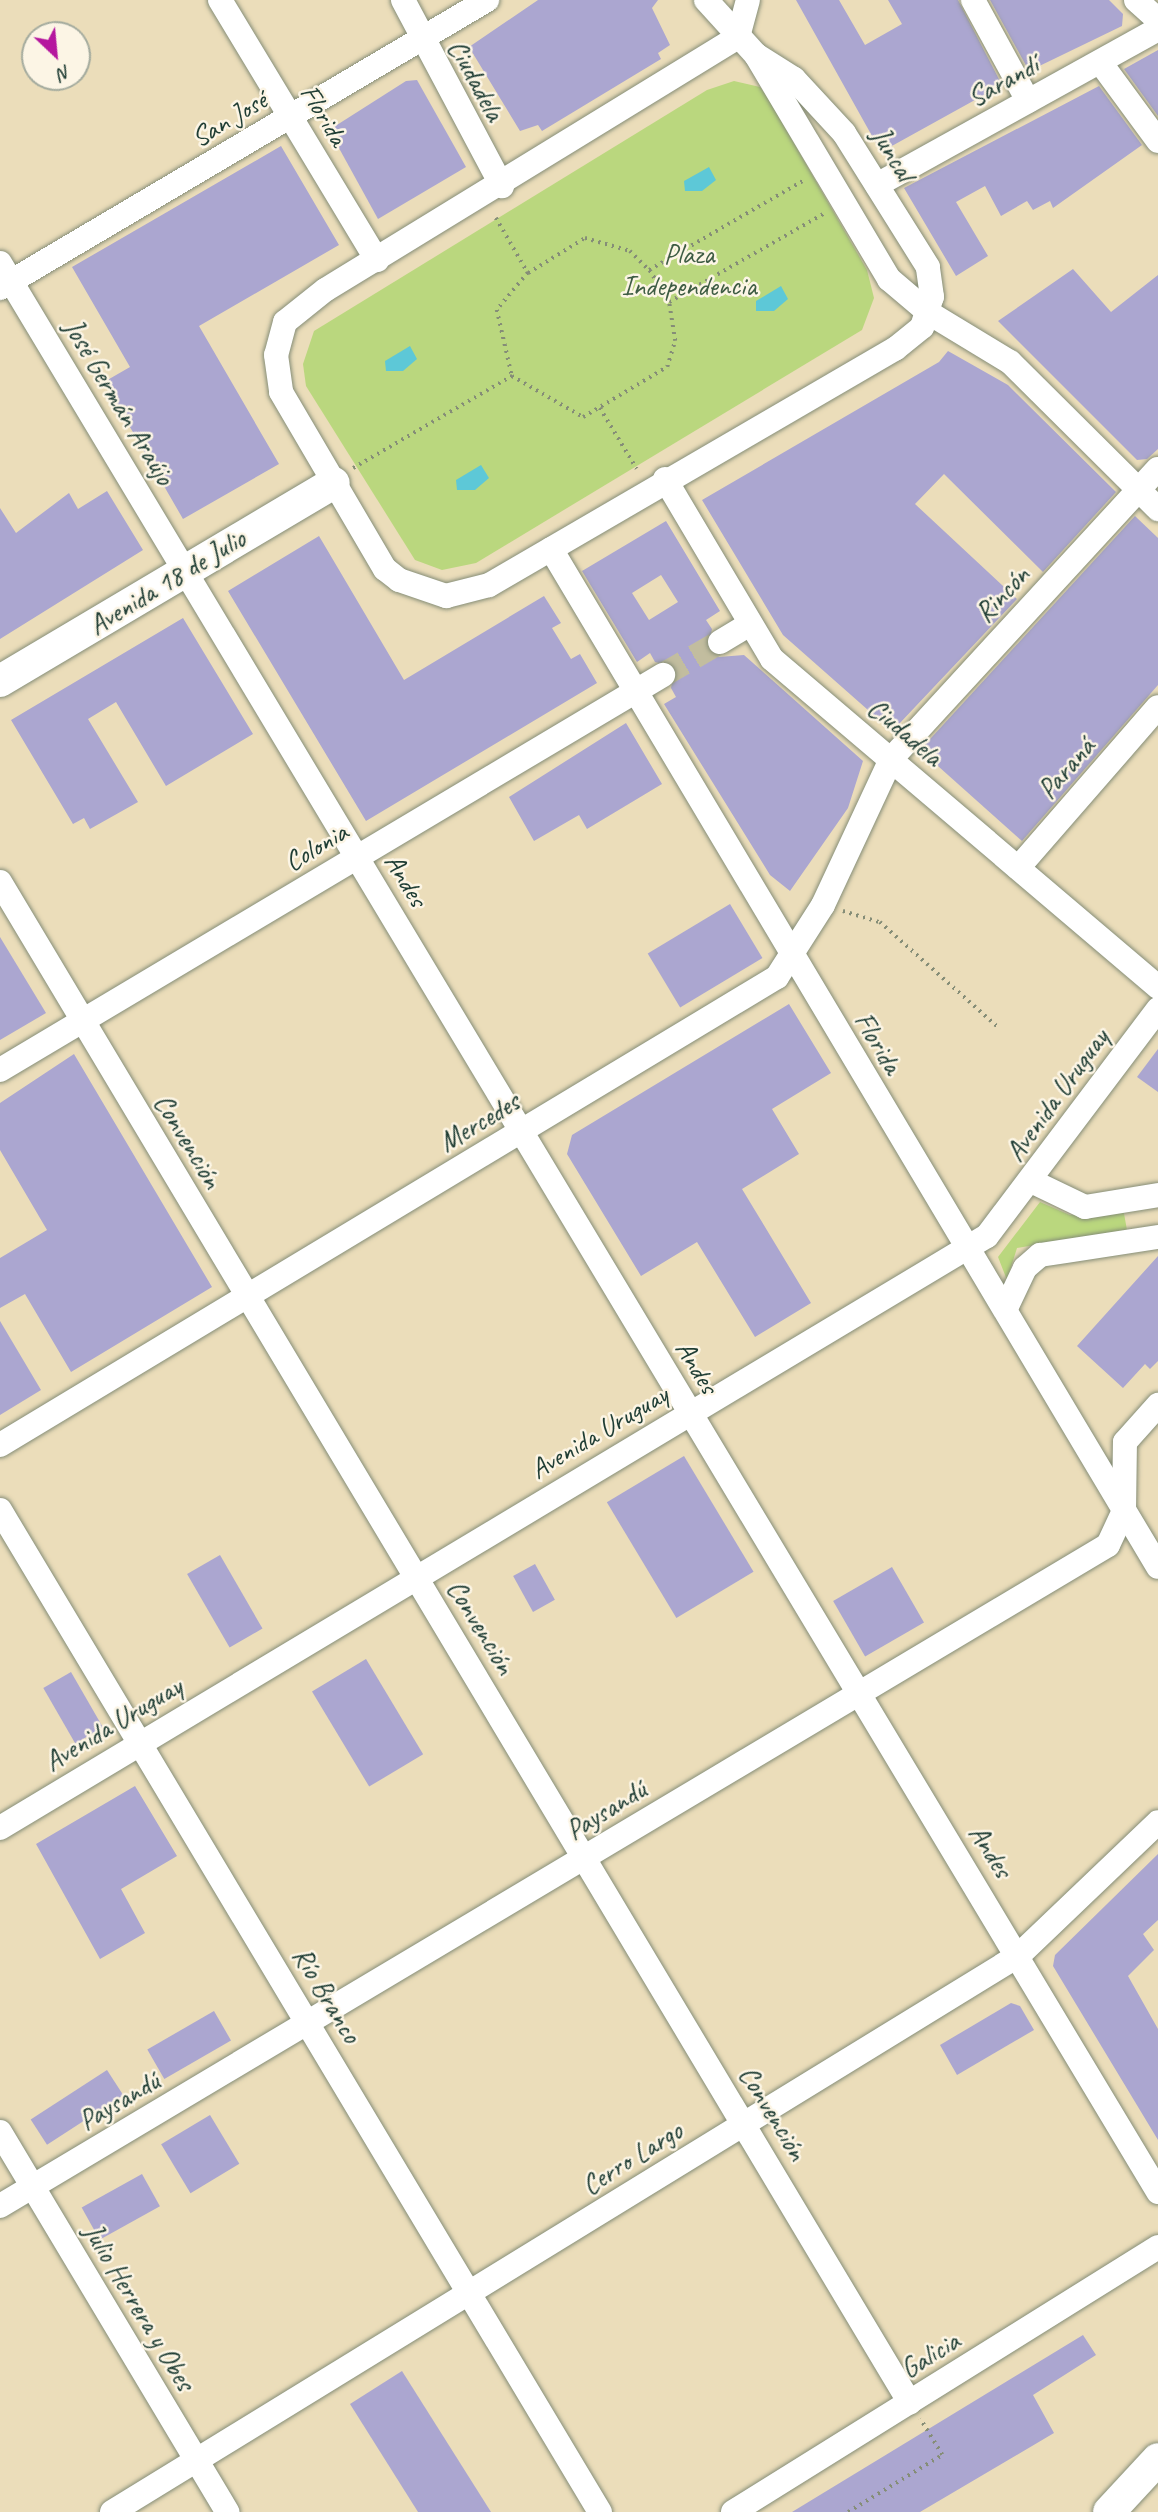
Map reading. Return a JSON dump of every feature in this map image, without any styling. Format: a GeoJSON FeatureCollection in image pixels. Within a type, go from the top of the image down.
{"type":"FeatureCollection","features":[{"type":"Feature","properties":{"kind":"main road","name":"Avenida 18 de Julio"},"geometry":{"type":"LineString","coordinates":[[0,681],[344,475]]}},
{"type":"Feature","properties":{"kind":"main road"},"geometry":{"type":"LineString","coordinates":[[1109,2512],[1158,2459]]}},
{"type":"Feature","properties":{"kind":"street","name":"Florida"},"geometry":{"type":"LineString","coordinates":[[220,0],[377,260]]}},
{"type":"Feature","properties":{"kind":"street","name":"Ciudadela"},"geometry":{"type":"LineString","coordinates":[[403,0],[421,40],[502,186]]}},
{"type":"Feature","properties":{"kind":"street","name":"San José"},"geometry":{"type":"LineString","coordinates":[[4,278],[291,117],[487,0]]}},
{"type":"Feature","properties":{"kind":"street","name":"Juncal"},"geometry":{"type":"LineString","coordinates":[[706,0],[756,55],[813,96],[877,185],[928,267],[929,313]]}},
{"type":"Feature","properties":{"kind":"street"},"geometry":{"type":"LineString","coordinates":[[748,0],[738,37],[502,186],[299,308],[278,340],[281,392],[344,475],[385,569],[428,594],[469,592],[551,549],[665,479],[895,349],[929,313]]}},
{"type":"Feature","properties":{"kind":"street"},"geometry":{"type":"LineString","coordinates":[[973,0],[1028,101]]}},
{"type":"Feature","properties":{"kind":"street"},"geometry":{"type":"LineString","coordinates":[[1136,0],[1158,20]]}},
{"type":"Feature","properties":{"kind":"street","name":"Sarandí"},"geometry":{"type":"LineString","coordinates":[[877,185],[1158,29]]}},
{"type":"Feature","properties":{"kind":"street","name":"Juncal"},"geometry":{"type":"LineString","coordinates":[[756,55],[889,279],[929,313],[1010,362],[1158,509]]}},
{"type":"Feature","properties":{"kind":"street"},"geometry":{"type":"LineString","coordinates":[[1100,62],[1158,141]]}},
{"type":"Feature","properties":{"kind":"street","name":"José Germán Araújo"},"geometry":{"type":"LineString","coordinates":[[4,278],[187,571]]}},
{"type":"Feature","properties":{"kind":"street","name":"Rincón"},"geometry":{"type":"LineString","coordinates":[[891,759],[1158,469]]}},
{"type":"Feature","properties":{"kind":"street","name":"Ciudadela"},"geometry":{"type":"LineString","coordinates":[[665,479],[747,626],[772,659],[1158,987]]}},
{"type":"Feature","properties":{"kind":"street","name":"Florida"},"geometry":{"type":"LineString","coordinates":[[551,549],[793,961],[1006,1308],[1158,1567]]}},
{"type":"Feature","properties":{"kind":"street","name":"Andes"},"geometry":{"type":"LineString","coordinates":[[187,571],[859,1695],[1020,1955],[1158,2192]]}},
{"type":"Feature","properties":{"kind":"street"},"geometry":{"type":"LineString","coordinates":[[720,642],[747,626]]}},
{"type":"Feature","properties":{"kind":"street","name":"Colonia"},"geometry":{"type":"LineString","coordinates":[[0,1070],[663,676]]}},
{"type":"Feature","properties":{"kind":"street","name":"Paraná"},"geometry":{"type":"LineString","coordinates":[[1018,868],[1158,707]]}},
{"type":"Feature","properties":{"kind":"street","name":"Mercedes"},"geometry":{"type":"LineString","coordinates":[[0,1445],[777,977],[793,961],[823,905],[891,759]]}},
{"type":"Feature","properties":{"kind":"street","name":"Convención"},"geometry":{"type":"LineString","coordinates":[[0,882],[81,1023],[586,1856],[910,2403]]}},
{"type":"Feature","properties":{"kind":"street","name":"Avenida Uruguay"},"geometry":{"type":"LineString","coordinates":[[0,1828],[416,1576],[969,1248],[996,1227],[1158,1009]]}},
{"type":"Feature","properties":{"kind":"street"},"geometry":{"type":"LineString","coordinates":[[1031,1181],[1085,1207],[1158,1195]]}},
{"type":"Feature","properties":{"kind":"street"},"geometry":{"type":"LineString","coordinates":[[1006,1308],[1025,1268],[1040,1255],[1158,1237]]}},
{"type":"Feature","properties":{"kind":"street","name":"Paysandú"},"geometry":{"type":"LineString","coordinates":[[0,2206],[1108,1545],[1124,1511],[1125,1442],[1158,1405]]}},
{"type":"Feature","properties":{"kind":"street","name":"Río Branco"},"geometry":{"type":"LineString","coordinates":[[0,1510],[600,2512]]}},
{"type":"Feature","properties":{"kind":"street","name":"Cerro Largo"},"geometry":{"type":"LineString","coordinates":[[111,2512],[1020,1955],[1158,1822]]}},
{"type":"Feature","properties":{"kind":"street","name":"Julio Herrera y Obes"},"geometry":{"type":"LineString","coordinates":[[0,2132],[227,2512]]}},
{"type":"Feature","properties":{"kind":"street","name":"Galicia"},"geometry":{"type":"LineString","coordinates":[[733,2512],[1158,2247]]}},
{"type":"Feature","properties":{"kind":"path"},"geometry":{"type":"LineString","coordinates":[[649,270],[812,175]]}},
{"type":"Feature","properties":{"kind":"path"},"geometry":{"type":"LineString","coordinates":[[669,302],[833,208]]}},
{"type":"Feature","properties":{"kind":"path"},"geometry":{"type":"LineString","coordinates":[[496,218],[528,273]]}},
{"type":"Feature","properties":{"kind":"path"},"geometry":{"type":"LineString","coordinates":[[586,238],[630,251],[649,270],[669,302],[676,341],[667,367],[583,417],[512,376],[497,310],[528,273],[586,238]]}},
{"type":"Feature","properties":{"kind":"path"},"geometry":{"type":"LineString","coordinates":[[344,475],[512,376]]}},
{"type":"Feature","properties":{"kind":"path"},"geometry":{"type":"LineString","coordinates":[[600,407],[637,469]]}},
{"type":"Feature","properties":{"kind":"path"},"geometry":{"type":"LineString","coordinates":[[823,905],[880,922],[998,1027]]}},
{"type":"Feature","properties":{"kind":"path"},"geometry":{"type":"LineString","coordinates":[[848,2512],[942,2455],[910,2403]]}},
{"type":"Feature","properties":{"kind":"green space","name":"Plaza Independencia"},"geometry":{"type":"Polygon","coordinates":[[[734,81],[760,87],[768,98],[867,270],[874,298],[862,330],[476,563],[442,570],[415,560],[306,386],[303,364],[314,331],[707,90],[734,81]]]}},
{"type":"Feature","properties":{"kind":"green space"},"geometry":{"type":"Polygon","coordinates":[[[1040,1202],[1070,1215],[1123,1208],[1127,1230],[1017,1248],[1007,1280],[998,1257],[1040,1202]]]}},
{"type":"Feature","properties":{"kind":"water"},"geometry":{"type":"Polygon","coordinates":[[[709,167],[716,180],[702,191],[685,191],[684,181],[709,167]]]}},
{"type":"Feature","properties":{"kind":"water"},"geometry":{"type":"Polygon","coordinates":[[[781,286],[788,299],[774,311],[756,311],[756,301],[781,286]]]}},
{"type":"Feature","properties":{"kind":"water"},"geometry":{"type":"Polygon","coordinates":[[[410,346],[417,359],[403,371],[386,371],[385,361],[410,346]]]}},
{"type":"Feature","properties":{"kind":"water"},"geometry":{"type":"Polygon","coordinates":[[[481,465],[489,478],[475,490],[457,490],[456,480],[481,465]]]}},
{"type":"Feature","properties":{"kind":"building"},"geometry":{"type":"Polygon","coordinates":[[[538,0],[658,0],[652,8],[670,45],[658,53],[661,59],[542,131],[538,125],[520,131],[469,47],[538,0]]]}},
{"type":"Feature","properties":{"kind":"building"},"geometry":{"type":"Polygon","coordinates":[[[796,0],[839,0],[865,45],[902,24],[888,0],[958,0],[1002,85],[881,152],[796,0]]]}},
{"type":"Feature","properties":{"kind":"building"},"geometry":{"type":"Polygon","coordinates":[[[990,0],[1109,0],[1123,14],[1122,26],[1029,71],[990,0]]]}},
{"type":"Feature","properties":{"kind":"building"},"geometry":{"type":"Polygon","coordinates":[[[1158,50],[1158,116],[1124,69],[1158,50]]]}},
{"type":"Feature","properties":{"kind":"building"},"geometry":{"type":"Polygon","coordinates":[[[417,80],[466,167],[378,219],[329,130],[406,81],[417,80]]]}},
{"type":"Feature","properties":{"kind":"building"},"geometry":{"type":"Polygon","coordinates":[[[1099,86],[1142,145],[1053,208],[1050,201],[1033,210],[1027,201],[1001,216],[985,186],[956,202],[988,256],[956,276],[904,188],[1099,86]]]}},
{"type":"Feature","properties":{"kind":"building"},"geometry":{"type":"Polygon","coordinates":[[[281,146],[339,245],[199,326],[279,464],[183,519],[104,382],[130,367],[72,267],[281,146]]]}},
{"type":"Feature","properties":{"kind":"building"},"geometry":{"type":"Polygon","coordinates":[[[1073,269],[1111,312],[1158,275],[1158,449],[1147,459],[1137,460],[998,321],[1073,269]]]}},
{"type":"Feature","properties":{"kind":"building"},"geometry":{"type":"Polygon","coordinates":[[[948,351],[1008,385],[1116,492],[1043,572],[944,474],[915,504],[1017,599],[899,724],[885,725],[783,635],[702,500],[939,362],[948,351]]]}},
{"type":"Feature","properties":{"kind":"building"},"geometry":{"type":"Polygon","coordinates":[[[107,491],[143,550],[0,639],[0,508],[16,533],[69,493],[78,509],[107,491]]]}},
{"type":"Feature","properties":{"kind":"building"},"geometry":{"type":"Polygon","coordinates":[[[1135,516],[1158,538],[1158,685],[1022,841],[920,750],[1135,516]]]}},
{"type":"Feature","properties":{"kind":"building"},"geometry":{"type":"Polygon","coordinates":[[[666,521],[720,611],[706,620],[712,629],[708,650],[719,657],[744,655],[863,761],[848,808],[790,891],[770,875],[664,704],[676,697],[671,688],[675,667],[655,662],[650,653],[637,662],[582,571],[666,521]],[[661,575],[632,593],[649,620],[678,602],[661,575]]]}},
{"type":"Feature","properties":{"kind":"building"},"geometry":{"type":"Polygon","coordinates":[[[319,536],[404,680],[544,596],[561,623],[552,628],[571,659],[580,654],[597,683],[366,821],[228,591],[319,536]]]}},
{"type":"Feature","properties":{"kind":"building"},"geometry":{"type":"Polygon","coordinates":[[[183,618],[253,734],[166,786],[116,702],[88,719],[138,802],[90,829],[84,818],[73,824],[11,720],[183,618]]]}},
{"type":"Feature","properties":{"kind":"building"},"geometry":{"type":"Polygon","coordinates":[[[626,723],[662,784],[587,829],[579,815],[534,841],[509,797],[626,723]]]}},
{"type":"Feature","properties":{"kind":"building"},"geometry":{"type":"Polygon","coordinates":[[[730,904],[762,958],[680,1007],[648,953],[730,904]]]}},
{"type":"Feature","properties":{"kind":"building"},"geometry":{"type":"Polygon","coordinates":[[[0,937],[46,1013],[0,1040],[0,937]]]}},
{"type":"Feature","properties":{"kind":"building"},"geometry":{"type":"Polygon","coordinates":[[[789,1004],[831,1073],[772,1109],[799,1154],[742,1189],[811,1303],[755,1337],[697,1242],[641,1276],[567,1154],[572,1135],[789,1004]]]}},
{"type":"Feature","properties":{"kind":"building"},"geometry":{"type":"Polygon","coordinates":[[[1158,1049],[1158,1092],[1137,1077],[1158,1049]]]}},
{"type":"Feature","properties":{"kind":"building"},"geometry":{"type":"Polygon","coordinates":[[[74,1054],[212,1287],[71,1372],[25,1294],[0,1308],[0,1258],[47,1230],[0,1150],[0,1103],[74,1054]]]}},
{"type":"Feature","properties":{"kind":"building"},"geometry":{"type":"Polygon","coordinates":[[[1158,1256],[1158,1361],[1150,1369],[1145,1364],[1123,1388],[1077,1346],[1158,1256]]]}},
{"type":"Feature","properties":{"kind":"building"},"geometry":{"type":"Polygon","coordinates":[[[0,1321],[41,1390],[0,1415],[0,1321]]]}},
{"type":"Feature","properties":{"kind":"building"},"geometry":{"type":"Polygon","coordinates":[[[684,1456],[754,1572],[676,1618],[607,1502],[684,1456]]]}},
{"type":"Feature","properties":{"kind":"building"},"geometry":{"type":"Polygon","coordinates":[[[220,1555],[262,1629],[230,1648],[187,1574],[220,1555]]]}},
{"type":"Feature","properties":{"kind":"building"},"geometry":{"type":"Polygon","coordinates":[[[535,1564],[555,1600],[533,1612],[513,1576],[535,1564]]]}},
{"type":"Feature","properties":{"kind":"building"},"geometry":{"type":"Polygon","coordinates":[[[892,1567],[924,1622],[865,1656],[833,1601],[892,1567]]]}},
{"type":"Feature","properties":{"kind":"building"},"geometry":{"type":"Polygon","coordinates":[[[366,1659],[423,1754],[369,1787],[312,1691],[366,1659]]]}},
{"type":"Feature","properties":{"kind":"building"},"geometry":{"type":"Polygon","coordinates":[[[71,1672],[103,1727],[75,1743],[43,1688],[71,1672]]]}},
{"type":"Feature","properties":{"kind":"building"},"geometry":{"type":"Polygon","coordinates":[[[135,1786],[177,1856],[121,1889],[145,1933],[100,1959],[36,1844],[135,1786]]]}},
{"type":"Feature","properties":{"kind":"building"},"geometry":{"type":"Polygon","coordinates":[[[1158,1854],[1158,1920],[1143,1934],[1154,1950],[1128,1976],[1158,2029],[1158,2140],[1053,1966],[1055,1955],[1158,1854]]]}},
{"type":"Feature","properties":{"kind":"building"},"geometry":{"type":"Polygon","coordinates":[[[1011,2003],[1020,2006],[1034,2030],[957,2075],[940,2045],[1011,2003]]]}},
{"type":"Feature","properties":{"kind":"building"},"geometry":{"type":"Polygon","coordinates":[[[214,2011],[231,2040],[164,2079],[147,2050],[214,2011]]]}},
{"type":"Feature","properties":{"kind":"building"},"geometry":{"type":"Polygon","coordinates":[[[107,2070],[123,2095],[47,2145],[31,2120],[107,2070]]]}},
{"type":"Feature","properties":{"kind":"building"},"geometry":{"type":"Polygon","coordinates":[[[210,2115],[239,2164],[190,2193],[161,2144],[210,2115]]]}},
{"type":"Feature","properties":{"kind":"building"},"geometry":{"type":"Polygon","coordinates":[[[142,2174],[160,2206],[100,2240],[82,2207],[142,2174]]]}},
{"type":"Feature","properties":{"kind":"building"},"geometry":{"type":"Polygon","coordinates":[[[1083,2335],[1096,2355],[1033,2395],[1054,2433],[920,2512],[792,2512],[1083,2335]]]}},
{"type":"Feature","properties":{"kind":"building"},"geometry":{"type":"Polygon","coordinates":[[[402,2371],[491,2512],[418,2512],[350,2404],[402,2371]]]}},
{"type":"Feature","properties":{"kind":"tunnel"},"geometry":{"type":"LineString","coordinates":[[663,675],[720,642]]}}]}
